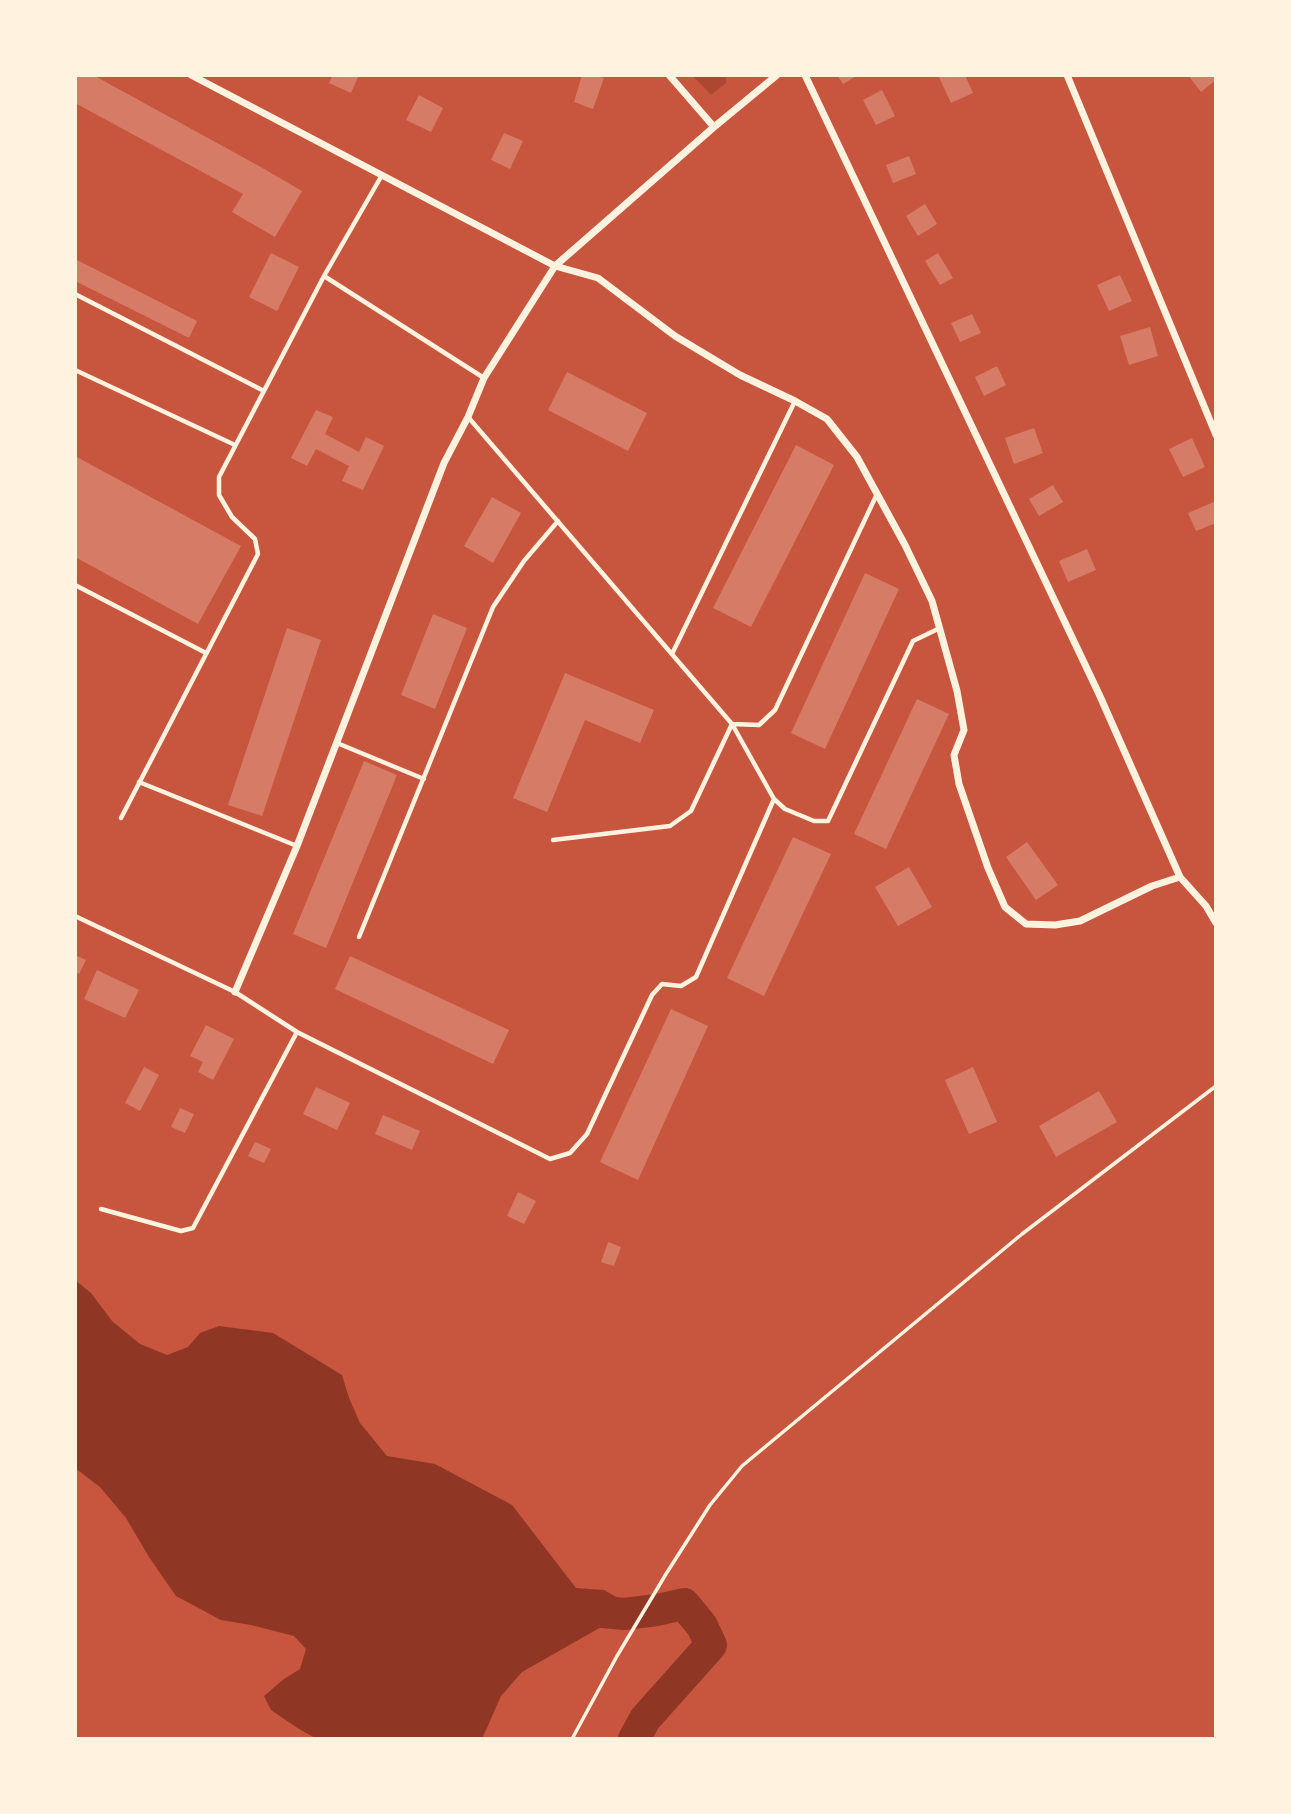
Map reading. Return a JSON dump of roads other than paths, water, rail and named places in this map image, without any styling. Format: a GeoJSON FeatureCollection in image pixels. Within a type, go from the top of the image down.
{"type":"FeatureCollection","features":[{"type":"Feature","properties":{"kind":"street"},"geometry":{"type":"LineString","coordinates":[[191,75],[555,265],[598,278],[686,342],[740,375],[827,419],[857,457],[932,601],[957,691],[964,730],[954,755],[960,784],[988,868],[1005,907],[1026,924],[1055,925],[1080,921],[1152,886],[1180,877]]}},
{"type":"Feature","properties":{"kind":"street"},"geometry":{"type":"LineString","coordinates":[[669,75],[714,127]]}},
{"type":"Feature","properties":{"kind":"street"},"geometry":{"type":"LineString","coordinates":[[236,992],[298,846],[444,463],[468,417],[484,377],[555,265],[777,75]]}},
{"type":"Feature","properties":{"kind":"street"},"geometry":{"type":"LineString","coordinates":[[805,75],[1099,694],[1180,877],[1206,906],[1216,923]]}},
{"type":"Feature","properties":{"kind":"street"},"geometry":{"type":"LineString","coordinates":[[1067,75],[1216,435]]}},
{"type":"Feature","properties":{"kind":"lane"},"geometry":{"type":"LineString","coordinates":[[121,818],[258,554],[256,538],[232,517],[219,495],[219,477],[324,276],[382,175]]}},
{"type":"Feature","properties":{"kind":"lane"},"geometry":{"type":"LineString","coordinates":[[324,276],[484,377]]}},
{"type":"Feature","properties":{"kind":"lane"},"geometry":{"type":"LineString","coordinates":[[75,294],[264,391]]}},
{"type":"Feature","properties":{"kind":"lane"},"geometry":{"type":"LineString","coordinates":[[75,370],[235,445]]}},
{"type":"Feature","properties":{"kind":"lane"},"geometry":{"type":"LineString","coordinates":[[673,654],[795,401]]}},
{"type":"Feature","properties":{"kind":"lane"},"geometry":{"type":"LineString","coordinates":[[468,417],[732,724],[774,799],[785,809],[814,821],[828,821],[913,641],[940,628]]}},
{"type":"Feature","properties":{"kind":"lane"},"geometry":{"type":"LineString","coordinates":[[732,724],[759,725],[775,710],[877,494]]}},
{"type":"Feature","properties":{"kind":"lane"},"geometry":{"type":"LineString","coordinates":[[359,937],[493,607],[524,561],[558,521]]}},
{"type":"Feature","properties":{"kind":"lane"},"geometry":{"type":"LineString","coordinates":[[75,584],[206,653]]}},
{"type":"Feature","properties":{"kind":"lane"},"geometry":{"type":"LineString","coordinates":[[553,840],[670,826],[691,811],[732,724]]}},
{"type":"Feature","properties":{"kind":"lane"},"geometry":{"type":"LineString","coordinates":[[337,743],[424,779]]}},
{"type":"Feature","properties":{"kind":"lane"},"geometry":{"type":"LineString","coordinates":[[139,782],[298,846]]}},
{"type":"Feature","properties":{"kind":"lane"},"geometry":{"type":"LineString","coordinates":[[75,916],[236,992],[297,1032],[550,1158],[570,1153],[587,1134],[652,995],[662,984],[681,986],[696,977],[774,799]]}},
{"type":"Feature","properties":{"kind":"lane"},"geometry":{"type":"LineString","coordinates":[[101,1209],[181,1231],[193,1228],[297,1032]]}},
{"type":"Feature","properties":{"kind":"waterway"},"geometry":{"type":"LineString","coordinates":[[583,1610],[624,1614],[684,1604],[702,1626],[711,1645],[645,1719],[634,1739]]}}]}
